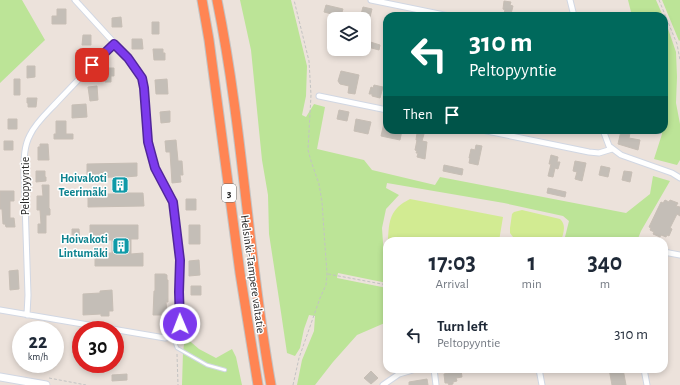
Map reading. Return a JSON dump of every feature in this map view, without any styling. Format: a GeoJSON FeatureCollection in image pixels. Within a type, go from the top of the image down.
{"type":"FeatureCollection","features":[{"type":"Feature","properties":{"kind":"highway","name":"Helsinki-Tampere valtatie"},"geometry":{"type":"LineString","coordinates":[[202,0],[209,40],[239,266],[258,385]]}},
{"type":"Feature","properties":{"kind":"highway","name":"Helsinki-Tampere valtatie"},"geometry":{"type":"LineString","coordinates":[[217,0],[226,50],[264,345],[271,385]]}},
{"type":"Feature","properties":{"kind":"main road"},"geometry":{"type":"LineString","coordinates":[[0,377],[46,385]]}},
{"type":"Feature","properties":{"kind":"street"},"geometry":{"type":"LineString","coordinates":[[0,310],[165,338],[173,337],[179,330],[180,260],[173,202],[155,168],[148,142],[142,78],[128,58],[75,0]]}},
{"type":"Feature","properties":{"kind":"street"},"geometry":{"type":"LineString","coordinates":[[371,0],[430,12]]}},
{"type":"Feature","properties":{"kind":"street"},"geometry":{"type":"LineString","coordinates":[[570,0],[573,12]]}},
{"type":"Feature","properties":{"kind":"street","name":"Peltopyyntie"},"geometry":{"type":"LineString","coordinates":[[27,315],[28,295],[24,171],[26,145],[35,126],[92,65],[114,44]]}},
{"type":"Feature","properties":{"kind":"street"},"geometry":{"type":"LineString","coordinates":[[319,96],[383,109]]}},
{"type":"Feature","properties":{"kind":"street"},"geometry":{"type":"LineString","coordinates":[[501,134],[589,152],[599,153],[612,149]]}},
{"type":"Feature","properties":{"kind":"street"},"geometry":{"type":"LineString","coordinates":[[604,134],[609,146],[621,155],[672,173],[680,178]]}},
{"type":"Feature","properties":{"kind":"street"},"geometry":{"type":"LineString","coordinates":[[668,253],[680,255]]}},
{"type":"Feature","properties":{"kind":"street"},"geometry":{"type":"LineString","coordinates":[[383,385],[402,373]]}},
{"type":"Feature","properties":{"kind":"street"},"geometry":{"type":"LineString","coordinates":[[434,373],[436,385]]}},
{"type":"Feature","properties":{"kind":"street"},"geometry":{"type":"LineString","coordinates":[[540,373],[542,385]]}},
{"type":"Feature","properties":{"kind":"street"},"geometry":{"type":"LineString","coordinates":[[645,373],[647,385]]}},
{"type":"Feature","properties":{"kind":"lane"},"geometry":{"type":"LineString","coordinates":[[173,337],[178,348],[207,365],[224,370]]}},
{"type":"Feature","properties":{"kind":"path"},"geometry":{"type":"LineString","coordinates":[[293,385],[299,358],[326,285],[327,274],[322,202],[319,184],[308,150],[311,95],[309,61],[294,0]]}},
{"type":"Feature","properties":{"kind":"path"},"geometry":{"type":"LineString","coordinates":[[659,0],[664,12]]}},
{"type":"Feature","properties":{"kind":"path"},"geometry":{"type":"LineString","coordinates":[[668,22],[677,44],[680,60]]}},
{"type":"Feature","properties":{"kind":"path"},"geometry":{"type":"LineString","coordinates":[[327,274],[383,284]]}},
{"type":"Feature","properties":{"kind":"path"},"geometry":{"type":"LineString","coordinates":[[178,348],[178,385]]}},
{"type":"Feature","properties":{"kind":"green space"},"geometry":{"type":"Polygon","coordinates":[[[0,0],[22,0],[45,40],[0,83],[0,0]]]}},
{"type":"Feature","properties":{"kind":"green space"},"geometry":{"type":"Polygon","coordinates":[[[240,0],[291,0],[307,66],[306,96],[302,115],[306,117],[314,104],[325,107],[317,149],[364,160],[372,170],[435,185],[440,177],[626,213],[650,194],[653,176],[670,181],[639,237],[565,237],[569,221],[563,216],[504,203],[387,183],[386,188],[399,195],[386,209],[382,228],[383,282],[338,273],[337,278],[383,287],[383,324],[357,335],[315,385],[297,385],[302,360],[314,331],[315,316],[309,315],[300,348],[295,356],[287,353],[269,234],[268,195],[262,160],[251,50],[240,0]]]}},
{"type":"Feature","properties":{"kind":"green space"},"geometry":{"type":"Polygon","coordinates":[[[628,0],[656,0],[661,12],[631,12],[628,0]]]}},
{"type":"Feature","properties":{"kind":"green space"},"geometry":{"type":"Polygon","coordinates":[[[662,0],[680,0],[679,41],[668,12],[662,0]]]}},
{"type":"Feature","properties":{"kind":"green space"},"geometry":{"type":"Polygon","coordinates":[[[668,29],[676,52],[676,103],[680,124],[680,160],[677,165],[654,159],[662,134],[668,134],[668,29]]]}},
{"type":"Feature","properties":{"kind":"green space"},"geometry":{"type":"Polygon","coordinates":[[[410,199],[503,217],[500,237],[388,237],[392,216],[398,207],[410,199]]]}},
{"type":"Feature","properties":{"kind":"green space"},"geometry":{"type":"Polygon","coordinates":[[[522,210],[560,219],[564,227],[562,237],[513,237],[510,233],[510,228],[512,214],[522,210]]]}},
{"type":"Feature","properties":{"kind":"green space"},"geometry":{"type":"Polygon","coordinates":[[[185,337],[199,349],[216,358],[232,349],[236,357],[242,385],[182,385],[185,337]]]}},
{"type":"Feature","properties":{"kind":"building"},"geometry":{"type":"Polygon","coordinates":[[[504,1],[511,2],[510,5],[513,6],[512,12],[504,12],[505,10],[503,9],[504,1]]]}},
{"type":"Feature","properties":{"kind":"building"},"geometry":{"type":"Polygon","coordinates":[[[326,5],[343,9],[342,12],[324,12],[326,5]]]}},
{"type":"Feature","properties":{"kind":"building"},"geometry":{"type":"Polygon","coordinates":[[[363,7],[372,9],[371,13],[362,12],[363,7]]]}},
{"type":"Feature","properties":{"kind":"building"},"geometry":{"type":"Polygon","coordinates":[[[57,9],[66,9],[66,24],[52,24],[52,16],[57,16],[57,9]]]}},
{"type":"Feature","properties":{"kind":"building"},"geometry":{"type":"Polygon","coordinates":[[[121,17],[122,27],[112,27],[112,18],[121,17]]]}},
{"type":"Feature","properties":{"kind":"building"},"geometry":{"type":"Polygon","coordinates":[[[152,22],[159,22],[159,34],[152,34],[152,22]]]}},
{"type":"Feature","properties":{"kind":"building"},"geometry":{"type":"Polygon","coordinates":[[[83,35],[91,35],[91,45],[82,45],[83,35]]]}},
{"type":"Feature","properties":{"kind":"building"},"geometry":{"type":"Polygon","coordinates":[[[132,39],[142,39],[143,49],[132,49],[132,39]]]}},
{"type":"Feature","properties":{"kind":"building"},"geometry":{"type":"Polygon","coordinates":[[[371,42],[380,45],[379,50],[371,48],[371,42]]]}},
{"type":"Feature","properties":{"kind":"building"},"geometry":{"type":"Polygon","coordinates":[[[153,49],[163,49],[163,53],[165,53],[165,60],[154,60],[153,49]]]}},
{"type":"Feature","properties":{"kind":"building"},"geometry":{"type":"Polygon","coordinates":[[[27,66],[35,66],[35,77],[27,78],[27,66]]]}},
{"type":"Feature","properties":{"kind":"building"},"geometry":{"type":"Polygon","coordinates":[[[107,68],[114,68],[114,76],[111,76],[111,82],[105,82],[107,68]]]}},
{"type":"Feature","properties":{"kind":"building"},"geometry":{"type":"Polygon","coordinates":[[[341,71],[359,75],[355,94],[348,93],[349,86],[340,84],[338,81],[341,71]]]}},
{"type":"Feature","properties":{"kind":"building"},"geometry":{"type":"Polygon","coordinates":[[[14,79],[20,79],[20,95],[14,95],[14,79]]]}},
{"type":"Feature","properties":{"kind":"building"},"geometry":{"type":"Polygon","coordinates":[[[167,79],[168,94],[156,94],[155,80],[167,79]]]}},
{"type":"Feature","properties":{"kind":"building"},"geometry":{"type":"Polygon","coordinates":[[[374,85],[383,87],[380,98],[369,94],[371,87],[373,88],[374,85]]]}},
{"type":"Feature","properties":{"kind":"building"},"geometry":{"type":"Polygon","coordinates":[[[97,86],[98,100],[90,101],[88,87],[97,86]]]}},
{"type":"Feature","properties":{"kind":"building"},"geometry":{"type":"Polygon","coordinates":[[[27,98],[37,98],[36,107],[28,107],[27,98]]]}},
{"type":"Feature","properties":{"kind":"building"},"geometry":{"type":"Polygon","coordinates":[[[86,104],[87,117],[72,118],[72,105],[86,104]]]}},
{"type":"Feature","properties":{"kind":"building"},"geometry":{"type":"Polygon","coordinates":[[[339,110],[349,112],[347,121],[337,119],[339,110]]]}},
{"type":"Feature","properties":{"kind":"building"},"geometry":{"type":"Polygon","coordinates":[[[170,111],[170,122],[161,123],[160,112],[170,111]]]}},
{"type":"Feature","properties":{"kind":"building"},"geometry":{"type":"Polygon","coordinates":[[[8,119],[17,119],[17,129],[8,129],[8,119]]]}},
{"type":"Feature","properties":{"kind":"building"},"geometry":{"type":"Polygon","coordinates":[[[356,119],[371,122],[368,134],[354,131],[356,119]]]}},
{"type":"Feature","properties":{"kind":"building"},"geometry":{"type":"Polygon","coordinates":[[[56,121],[66,121],[66,134],[73,134],[73,139],[54,139],[54,134],[56,134],[56,121]]]}},
{"type":"Feature","properties":{"kind":"building"},"geometry":{"type":"Polygon","coordinates":[[[383,128],[383,134],[401,134],[400,140],[381,136],[383,128]]]}},
{"type":"Feature","properties":{"kind":"building"},"geometry":{"type":"Polygon","coordinates":[[[417,134],[424,134],[422,141],[427,142],[425,159],[417,157],[418,153],[416,153],[417,151],[415,150],[417,134]]]}},
{"type":"Feature","properties":{"kind":"building"},"geometry":{"type":"Polygon","coordinates":[[[620,134],[630,134],[629,138],[640,140],[638,150],[618,144],[620,134]]]}},
{"type":"Feature","properties":{"kind":"building"},"geometry":{"type":"Polygon","coordinates":[[[176,140],[178,161],[182,161],[183,175],[180,175],[181,182],[172,183],[170,152],[166,152],[165,141],[176,140]]]}},
{"type":"Feature","properties":{"kind":"building"},"geometry":{"type":"Polygon","coordinates":[[[4,141],[13,141],[13,150],[4,150],[4,141]]]}},
{"type":"Feature","properties":{"kind":"building"},"geometry":{"type":"Polygon","coordinates":[[[40,144],[48,144],[49,160],[38,160],[38,147],[40,147],[40,144]]]}},
{"type":"Feature","properties":{"kind":"building"},"geometry":{"type":"Polygon","coordinates":[[[476,145],[482,146],[478,165],[469,163],[471,149],[475,150],[476,145]]]}},
{"type":"Feature","properties":{"kind":"building"},"geometry":{"type":"Polygon","coordinates":[[[551,155],[558,157],[557,162],[560,162],[558,169],[555,168],[553,177],[548,176],[551,164],[549,164],[551,155]]]}},
{"type":"Feature","properties":{"kind":"building"},"geometry":{"type":"Polygon","coordinates":[[[575,161],[586,163],[582,181],[575,179],[577,172],[573,171],[575,161]]]}},
{"type":"Feature","properties":{"kind":"building","name":"Hoivakoti Teerimäki"},"geometry":{"type":"Polygon","coordinates":[[[137,163],[137,176],[125,177],[125,193],[143,193],[144,206],[88,207],[88,194],[115,194],[114,177],[87,178],[87,164],[137,163]]]}},
{"type":"Feature","properties":{"kind":"building"},"geometry":{"type":"Polygon","coordinates":[[[444,165],[463,169],[462,175],[443,171],[444,165]]]}},
{"type":"Feature","properties":{"kind":"building"},"geometry":{"type":"Polygon","coordinates":[[[601,166],[610,168],[608,177],[599,175],[601,166]]]}},
{"type":"Feature","properties":{"kind":"building"},"geometry":{"type":"Polygon","coordinates":[[[36,171],[45,171],[46,181],[36,182],[36,171]]]}},
{"type":"Feature","properties":{"kind":"building"},"geometry":{"type":"Polygon","coordinates":[[[624,171],[632,172],[630,182],[622,180],[624,171]]]}},
{"type":"Feature","properties":{"kind":"building"},"geometry":{"type":"Polygon","coordinates":[[[42,185],[49,185],[50,215],[46,215],[46,233],[38,233],[38,224],[41,224],[40,210],[37,210],[37,196],[43,196],[42,185]]]}},
{"type":"Feature","properties":{"kind":"building"},"geometry":{"type":"Polygon","coordinates":[[[548,188],[566,192],[565,197],[547,193],[548,188]]]}},
{"type":"Feature","properties":{"kind":"building"},"geometry":{"type":"Polygon","coordinates":[[[0,191],[14,191],[14,201],[10,201],[10,218],[14,218],[15,227],[6,227],[5,224],[3,224],[2,209],[0,209],[0,191]]]}},
{"type":"Feature","properties":{"kind":"building"},"geometry":{"type":"Polygon","coordinates":[[[186,199],[196,199],[196,210],[186,210],[186,199]]]}},
{"type":"Feature","properties":{"kind":"building"},"geometry":{"type":"Polygon","coordinates":[[[665,200],[678,203],[676,206],[680,207],[680,216],[677,214],[670,228],[672,229],[669,236],[667,235],[666,237],[661,235],[660,237],[653,234],[654,232],[650,230],[651,228],[649,227],[661,202],[663,203],[665,200]]]}},
{"type":"Feature","properties":{"kind":"building","name":"Hoivakoti Lintumäki"},"geometry":{"type":"Polygon","coordinates":[[[90,225],[138,225],[138,239],[131,239],[131,254],[143,253],[143,266],[95,266],[95,253],[112,253],[112,240],[90,240],[90,225]]]}},
{"type":"Feature","properties":{"kind":"building"},"geometry":{"type":"Polygon","coordinates":[[[189,225],[200,225],[200,244],[189,244],[189,225]]]}},
{"type":"Feature","properties":{"kind":"building"},"geometry":{"type":"Polygon","coordinates":[[[72,229],[79,229],[80,240],[72,241],[72,229]]]}},
{"type":"Feature","properties":{"kind":"building"},"geometry":{"type":"Polygon","coordinates":[[[199,260],[200,275],[189,276],[189,261],[199,260]]]}},
{"type":"Feature","properties":{"kind":"building"},"geometry":{"type":"Polygon","coordinates":[[[18,270],[19,289],[10,290],[9,271],[18,270]]]}},
{"type":"Feature","properties":{"kind":"building"},"geometry":{"type":"Polygon","coordinates":[[[155,274],[167,275],[168,302],[166,302],[167,313],[165,313],[165,315],[153,315],[155,274]]]}},
{"type":"Feature","properties":{"kind":"building"},"geometry":{"type":"Polygon","coordinates":[[[191,286],[201,286],[201,295],[191,295],[191,286]]]}},
{"type":"Feature","properties":{"kind":"building"},"geometry":{"type":"Polygon","coordinates":[[[112,290],[113,311],[109,311],[109,316],[101,316],[101,314],[83,315],[83,294],[100,293],[100,291],[112,290]]]}},
{"type":"Feature","properties":{"kind":"building"},"geometry":{"type":"Polygon","coordinates":[[[371,371],[378,378],[371,384],[364,378],[371,371]]]}},
{"type":"Feature","properties":{"kind":"building"},"geometry":{"type":"Polygon","coordinates":[[[461,373],[462,377],[456,378],[457,381],[449,385],[448,383],[445,383],[444,374],[461,373]]]}},
{"type":"Feature","properties":{"kind":"building"},"geometry":{"type":"Polygon","coordinates":[[[610,373],[624,373],[626,385],[612,385],[610,373]]]}},
{"type":"Feature","properties":{"kind":"building"},"geometry":{"type":"Polygon","coordinates":[[[127,374],[127,380],[112,381],[112,375],[127,374]]]}},
{"type":"Feature","properties":{"kind":"building"},"geometry":{"type":"Polygon","coordinates":[[[427,379],[428,385],[409,385],[409,382],[427,379]]]}},
{"type":"Feature","properties":{"kind":"place","name":"Hoivakoti Teerimäki"},"geometry":{"type":"Point","coordinates":[120,185]}},
{"type":"Feature","properties":{"kind":"place","name":"Hoivakoti Lintumäki"},"geometry":{"type":"Point","coordinates":[121,246]}},
{"type":"Feature","properties":{"kind":"route"},"geometry":{"type":"LineString","coordinates":[[92,65],[114,44],[128,58],[142,78],[148,142],[155,168],[173,202],[176,220],[180,260],[180,324]]}}]}
